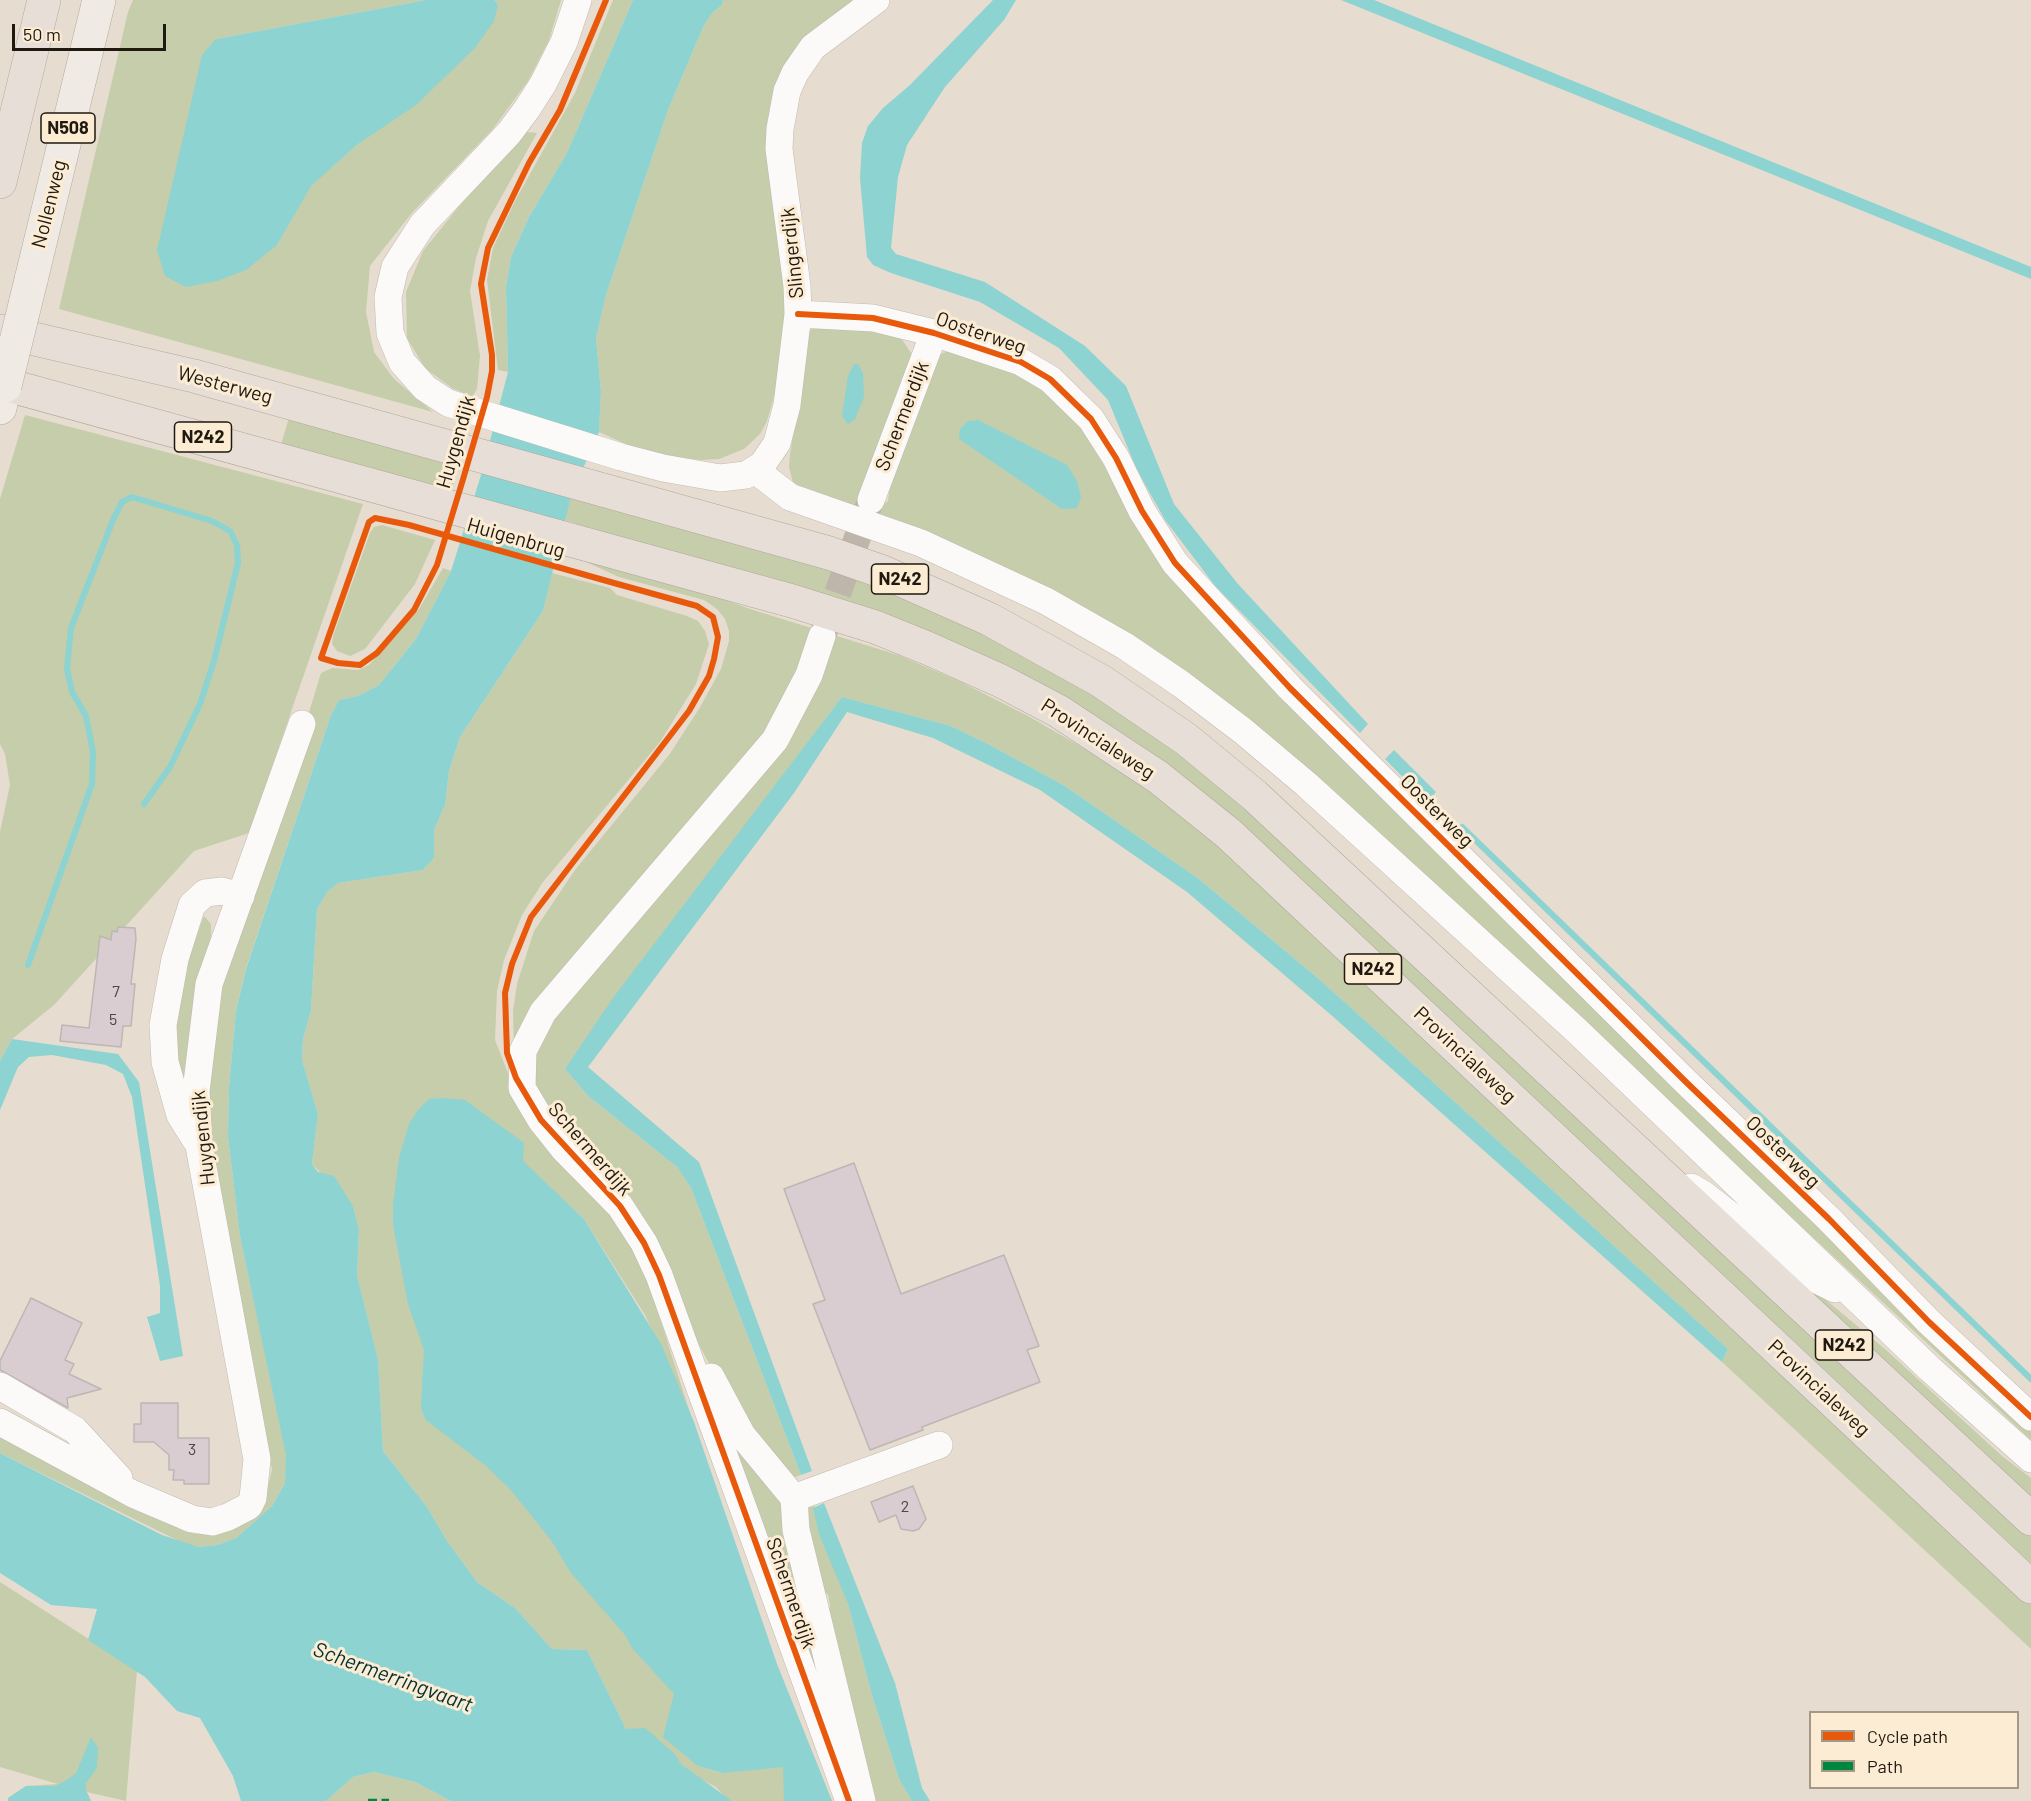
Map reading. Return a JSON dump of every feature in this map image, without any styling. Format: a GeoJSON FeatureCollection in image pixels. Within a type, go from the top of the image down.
{"type":"FeatureCollection","features":[{"type":"Feature","properties":{"kind":"highway","name":"N508"},"geometry":{"type":"LineString","coordinates":[[0,182],[44,0]]}},
{"type":"Feature","properties":{"kind":"highway","name":"Westerweg"},"geometry":{"type":"LineString","coordinates":[[0,331],[194,376],[829,553],[883,572],[1026,638],[1144,709],[1254,795],[1658,1171]]}},
{"type":"Feature","properties":{"kind":"highway","name":"Huigenbrug"},"geometry":{"type":"LineString","coordinates":[[0,382],[594,546]]}},
{"type":"Feature","properties":{"kind":"highway","name":"Provincialeweg"},"geometry":{"type":"LineString","coordinates":[[594,546],[792,601],[875,627],[927,648],[1001,681],[1058,711],[1158,777],[1229,834],[2031,1587]]}},
{"type":"Feature","properties":{"kind":"highway","name":"N242"},"geometry":{"type":"LineString","coordinates":[[1658,1171],[2031,1519]]}},
{"type":"Feature","properties":{"kind":"main road","name":"Nollenweg"},"geometry":{"type":"LineString","coordinates":[[0,408],[99,0]]}},
{"type":"Feature","properties":{"kind":"street","name":"Huygendijk"},"geometry":{"type":"LineString","coordinates":[[578,0],[564,42],[543,84],[527,109],[509,133],[422,225],[399,260],[390,282],[387,315],[393,341],[402,362],[435,395],[478,414],[621,457],[710,477],[735,478],[755,470]]}},
{"type":"Feature","properties":{"kind":"street","name":"Slingerdijk"},"geometry":{"type":"LineString","coordinates":[[755,470],[777,443],[784,421],[798,314],[797,286],[779,149],[782,111],[787,92],[804,58],[828,34],[876,0]]}},
{"type":"Feature","properties":{"kind":"street","name":"Oosterweg"},"geometry":{"type":"LineString","coordinates":[[798,314],[873,318],[934,333],[1021,362],[1050,379],[1090,419],[1116,458],[1142,511],[1175,562],[1236,630],[1355,753],[1670,1066],[1829,1219],[1929,1322],[2031,1417]]}},
{"type":"Feature","properties":{"kind":"street","name":"Schermerdijk"},"geometry":{"type":"LineString","coordinates":[[871,500],[934,333]]}},
{"type":"Feature","properties":{"kind":"street"},"geometry":{"type":"LineString","coordinates":[[755,470],[790,497],[921,543],[1046,601],[1091,625],[1181,684],[1306,784],[1593,1047],[1930,1369],[2031,1459]]}},
{"type":"Feature","properties":{"kind":"street","name":"Schermerdijk"},"geometry":{"type":"LineString","coordinates":[[822,636],[809,675],[775,740],[543,1012],[523,1051],[522,1088],[529,1102],[564,1149],[620,1206],[644,1243],[671,1305],[849,1801]]}},
{"type":"Feature","properties":{"kind":"street","name":"Huygendijk"},"geometry":{"type":"LineString","coordinates":[[0,1422],[133,1494],[192,1520],[212,1522],[249,1506],[256,1489],[255,1448],[199,1146],[196,1091],[201,1034],[209,984],[302,724]]}},
{"type":"Feature","properties":{"kind":"street"},"geometry":{"type":"LineString","coordinates":[[199,1146],[180,1115],[165,1062],[163,1025],[181,933],[192,905],[205,893],[222,891],[241,896]]}},
{"type":"Feature","properties":{"kind":"street"},"geometry":{"type":"LineString","coordinates":[[1658,1171],[1703,1194],[1807,1275],[1861,1302]]}},
{"type":"Feature","properties":{"kind":"street"},"geometry":{"type":"LineString","coordinates":[[671,1305],[742,1435],[794,1498],[796,1530],[862,1801]]}},
{"type":"Feature","properties":{"kind":"street","name":"Huygendijk"},"geometry":{"type":"LineString","coordinates":[[0,1386],[75,1430],[133,1494]]}},
{"type":"Feature","properties":{"kind":"street"},"geometry":{"type":"LineString","coordinates":[[794,1498],[939,1445]]}},
{"type":"Feature","properties":{"kind":"green space"},"geometry":{"type":"Polygon","coordinates":[[[133,0],[426,0],[216,39],[277,245],[310,186],[358,144],[498,4],[494,0],[561,0],[549,40],[528,81],[492,130],[411,214],[370,266],[366,312],[374,352],[394,379],[433,412],[59,309],[128,12],[133,0]]]}},
{"type":"Feature","properties":{"kind":"green space"},"geometry":{"type":"Polygon","coordinates":[[[613,0],[633,0],[567,153],[529,217],[511,257],[506,287],[508,372],[498,370],[487,280],[493,248],[515,201],[575,93],[613,0]]]}},
{"type":"Feature","properties":{"kind":"green space"},"geometry":{"type":"Polygon","coordinates":[[[723,0],[858,0],[791,61],[787,289],[777,386],[767,421],[760,434],[744,449],[719,459],[702,460],[673,457],[630,446],[599,432],[601,392],[596,338],[606,295],[668,110],[704,25],[713,12],[722,5],[723,0]]]}},
{"type":"Feature","properties":{"kind":"green space"},"geometry":{"type":"Polygon","coordinates":[[[527,132],[537,133],[488,221],[476,258],[470,291],[480,356],[477,389],[472,397],[452,388],[425,368],[407,338],[406,292],[423,251],[469,194],[527,132]]]}},
{"type":"Feature","properties":{"kind":"green space"},"geometry":{"type":"Polygon","coordinates":[[[816,327],[884,329],[901,338],[911,353],[912,361],[882,505],[888,501],[890,486],[938,356],[943,353],[954,349],[1021,372],[1077,417],[1132,512],[2031,1430],[2031,1440],[1592,1032],[1063,596],[949,542],[806,492],[793,483],[789,467],[790,455],[809,331],[816,327]]]}},
{"type":"Feature","properties":{"kind":"green space"},"geometry":{"type":"Polygon","coordinates":[[[290,414],[458,464],[452,490],[281,445],[290,414]]]}},
{"type":"Feature","properties":{"kind":"green space"},"geometry":{"type":"Polygon","coordinates":[[[25,415],[363,504],[249,833],[194,851],[54,1005],[12,1039],[0,1061],[0,832],[10,785],[5,754],[0,744],[0,499],[25,415]]]}},
{"type":"Feature","properties":{"kind":"green space"},"geometry":{"type":"Polygon","coordinates":[[[571,496],[887,587],[1079,680],[1228,790],[2031,1533],[2031,1574],[1192,789],[808,597],[564,520],[571,496]]]}},
{"type":"Feature","properties":{"kind":"green space"},"geometry":{"type":"Polygon","coordinates":[[[382,525],[435,540],[415,584],[365,649],[350,656],[337,651],[332,644],[333,636],[370,533],[374,527],[382,525]]]}},
{"type":"Feature","properties":{"kind":"green space"},"geometry":{"type":"Polygon","coordinates":[[[584,561],[690,587],[750,609],[898,655],[961,682],[1030,717],[1162,794],[1465,1071],[2031,1603],[2031,1649],[1722,1362],[1728,1349],[1319,979],[1199,879],[1065,786],[988,744],[951,726],[842,697],[565,1069],[588,1096],[677,1167],[691,1188],[801,1475],[790,1479],[736,1413],[691,1330],[564,1141],[514,1051],[513,1011],[517,984],[534,931],[575,870],[669,755],[699,709],[721,669],[729,641],[725,619],[717,609],[704,600],[619,577],[584,561]]]}},
{"type":"Feature","properties":{"kind":"green space"},"geometry":{"type":"Polygon","coordinates":[[[443,568],[451,571],[416,639],[379,685],[358,696],[339,700],[331,715],[246,968],[236,1011],[229,1087],[228,1137],[240,1236],[287,1455],[285,1483],[272,1506],[236,1538],[217,1545],[199,1547],[181,1542],[0,1453],[0,1434],[183,1531],[196,1534],[226,1532],[240,1524],[266,1496],[272,1469],[241,1328],[205,1128],[215,985],[291,771],[321,673],[332,668],[358,670],[369,665],[419,609],[443,568]]]}},
{"type":"Feature","properties":{"kind":"green space"},"geometry":{"type":"Polygon","coordinates":[[[552,573],[610,588],[617,595],[687,616],[698,621],[705,631],[709,644],[696,684],[660,742],[543,882],[522,915],[504,960],[497,991],[495,1040],[513,1086],[624,1233],[644,1268],[691,1416],[645,1315],[584,1219],[523,1162],[674,1694],[698,1766],[721,1773],[743,1761],[793,1705],[832,1801],[732,1801],[725,1797],[716,1787],[699,1778],[681,1764],[662,1744],[626,1729],[587,1650],[552,1649],[515,1608],[477,1582],[447,1541],[427,1507],[383,1451],[378,1359],[357,1275],[359,1230],[353,1206],[312,1164],[318,1114],[302,1060],[303,1039],[311,1010],[317,909],[328,891],[338,883],[423,870],[434,858],[434,830],[445,805],[449,771],[460,737],[543,611],[552,573]]]}},
{"type":"Feature","properties":{"kind":"green space"},"geometry":{"type":"Polygon","coordinates":[[[204,916],[211,924],[211,941],[187,1111],[171,1062],[185,967],[204,916]]]}},
{"type":"Feature","properties":{"kind":"green space"},"geometry":{"type":"Polygon","coordinates":[[[1814,1290],[1885,1349],[2002,1456],[2031,1478],[2031,1502],[1811,1294],[1814,1290]]]}},
{"type":"Feature","properties":{"kind":"green space"},"geometry":{"type":"Polygon","coordinates":[[[700,1380],[780,1502],[857,1791],[700,1380]]]}},
{"type":"Feature","properties":{"kind":"green space"},"geometry":{"type":"Polygon","coordinates":[[[814,1506],[848,1604],[871,1692],[899,1779],[912,1801],[866,1801],[824,1623],[830,1606],[828,1594],[818,1592],[805,1509],[814,1506]]]}},
{"type":"Feature","properties":{"kind":"green space"},"geometry":{"type":"Polygon","coordinates":[[[0,1582],[137,1670],[126,1801],[87,1792],[91,1801],[8,1801],[8,1798],[26,1786],[58,1784],[0,1767],[0,1582]]]}},
{"type":"Feature","properties":{"kind":"green space"},"geometry":{"type":"Polygon","coordinates":[[[374,1772],[415,1782],[451,1801],[326,1801],[353,1777],[374,1772]]]}},
{"type":"Feature","properties":{"kind":"water"},"geometry":{"type":"Polygon","coordinates":[[[426,0],[494,0],[498,4],[494,21],[475,48],[416,105],[358,144],[311,186],[277,245],[246,270],[217,281],[186,287],[165,276],[157,250],[202,55],[216,39],[426,0]]]}},
{"type":"Feature","properties":{"kind":"water","name":"Schermerringvaart"},"geometry":{"type":"Polygon","coordinates":[[[633,0],[723,0],[722,5],[713,12],[704,25],[668,110],[606,295],[596,338],[601,392],[599,432],[571,496],[543,611],[460,737],[449,771],[445,805],[434,830],[434,858],[423,870],[338,883],[328,891],[317,909],[311,1010],[303,1039],[302,1060],[318,1114],[312,1164],[318,1172],[334,1176],[353,1206],[359,1230],[357,1275],[378,1359],[383,1451],[427,1507],[447,1541],[477,1582],[515,1608],[552,1649],[587,1650],[626,1729],[645,1728],[674,1753],[681,1764],[732,1801],[451,1801],[415,1782],[374,1772],[353,1777],[326,1801],[241,1801],[233,1776],[200,1718],[177,1711],[145,1677],[88,1640],[97,1609],[51,1605],[0,1573],[0,1453],[162,1535],[199,1547],[217,1545],[236,1538],[272,1506],[285,1483],[286,1455],[240,1236],[228,1137],[229,1087],[236,1011],[246,969],[331,715],[339,700],[358,696],[379,685],[416,639],[451,571],[481,475],[508,372],[506,287],[511,257],[529,217],[567,153],[633,0]]]}},
{"type":"Feature","properties":{"kind":"water"},"geometry":{"type":"Polygon","coordinates":[[[993,0],[1016,0],[1004,20],[945,87],[907,145],[898,177],[891,248],[896,254],[985,282],[1085,346],[1126,386],[1174,504],[1238,584],[1368,724],[1360,733],[1216,587],[1165,520],[1137,470],[1108,400],[1059,348],[980,302],[891,273],[873,265],[867,257],[860,178],[862,143],[868,126],[883,108],[910,85],[993,0]]]}},
{"type":"Feature","properties":{"kind":"water"},"geometry":{"type":"Polygon","coordinates":[[[1341,0],[1374,0],[2031,267],[2031,279],[1341,0]]]}},
{"type":"Feature","properties":{"kind":"water"},"geometry":{"type":"Polygon","coordinates":[[[854,364],[858,364],[863,373],[864,397],[855,419],[848,424],[842,416],[848,376],[854,364]]]}},
{"type":"Feature","properties":{"kind":"water"},"geometry":{"type":"Polygon","coordinates":[[[978,420],[1067,465],[1077,481],[1081,497],[1077,508],[1062,509],[959,439],[960,429],[968,421],[978,420]]]}},
{"type":"Feature","properties":{"kind":"water"},"geometry":{"type":"Polygon","coordinates":[[[842,697],[951,726],[988,744],[1065,786],[1199,879],[1319,979],[1728,1349],[1722,1362],[1330,1014],[1187,892],[1040,790],[933,738],[847,712],[794,793],[588,1067],[699,1162],[812,1471],[801,1475],[691,1188],[677,1167],[588,1096],[565,1069],[613,998],[842,697]]]}},
{"type":"Feature","properties":{"kind":"water"},"geometry":{"type":"Polygon","coordinates":[[[1394,750],[1436,792],[1427,802],[1385,759],[1394,750]]]}},
{"type":"Feature","properties":{"kind":"water"},"geometry":{"type":"Polygon","coordinates":[[[12,1039],[118,1054],[139,1082],[183,1356],[160,1361],[147,1317],[160,1313],[160,1286],[132,1097],[123,1074],[106,1065],[52,1055],[29,1057],[18,1067],[0,1110],[0,1061],[12,1039]]]}},
{"type":"Feature","properties":{"kind":"water"},"geometry":{"type":"Polygon","coordinates":[[[429,1099],[465,1100],[524,1143],[523,1161],[584,1219],[661,1344],[694,1422],[777,1664],[832,1801],[784,1801],[783,1767],[722,1773],[698,1766],[663,1737],[674,1694],[632,1648],[626,1636],[571,1573],[551,1540],[510,1489],[486,1466],[426,1420],[421,1408],[424,1350],[408,1304],[393,1225],[393,1205],[399,1158],[409,1124],[429,1099]]]}},
{"type":"Feature","properties":{"kind":"water"},"geometry":{"type":"Polygon","coordinates":[[[824,1503],[895,1683],[922,1788],[930,1801],[912,1801],[899,1779],[871,1692],[848,1604],[819,1534],[813,1508],[824,1503]]]}},
{"type":"Feature","properties":{"kind":"water"},"geometry":{"type":"Polygon","coordinates":[[[91,1737],[98,1748],[97,1768],[86,1783],[86,1791],[91,1801],[8,1801],[8,1798],[26,1786],[55,1786],[67,1780],[76,1773],[91,1737]]]}},
{"type":"Feature","properties":{"kind":"building"},"geometry":{"type":"Polygon","coordinates":[[[118,927],[135,928],[136,939],[131,984],[135,984],[131,1026],[123,1026],[121,1047],[60,1041],[62,1025],[89,1028],[100,936],[111,940],[112,931],[117,932],[118,927]]]}},
{"type":"Feature","properties":{"kind":"building"},"geometry":{"type":"Polygon","coordinates":[[[854,1163],[901,1294],[1004,1255],[1039,1346],[1027,1350],[1040,1382],[922,1427],[923,1430],[870,1450],[813,1304],[825,1300],[784,1189],[854,1163]]]}},
{"type":"Feature","properties":{"kind":"building"},"geometry":{"type":"Polygon","coordinates":[[[31,1298],[82,1323],[65,1360],[74,1364],[69,1374],[101,1389],[67,1398],[68,1408],[0,1370],[0,1361],[31,1298]]]}},
{"type":"Feature","properties":{"kind":"building"},"geometry":{"type":"Polygon","coordinates":[[[141,1403],[178,1403],[178,1438],[209,1438],[209,1484],[184,1484],[184,1480],[173,1480],[174,1470],[169,1470],[169,1455],[154,1442],[134,1442],[134,1424],[141,1424],[141,1403]]]}},
{"type":"Feature","properties":{"kind":"building"},"geometry":{"type":"Polygon","coordinates":[[[913,1486],[926,1519],[919,1529],[913,1531],[901,1529],[896,1515],[879,1522],[871,1502],[913,1486]]]}},
{"type":"Feature","properties":{"kind":"waterway"},"geometry":{"type":"LineString","coordinates":[[28,965],[92,784],[93,752],[86,716],[72,692],[67,669],[71,628],[113,520],[122,502],[132,497],[212,521],[230,531],[237,545],[238,563],[214,661],[200,704],[170,767],[144,804]]}},
{"type":"Feature","properties":{"kind":"waterway"},"geometry":{"type":"LineString","coordinates":[[1462,827],[2031,1379]]}},
{"type":"Feature","properties":{"kind":"tunnel"},"geometry":{"type":"LineString","coordinates":[[824,632],[870,502]]}},
{"type":"Feature","properties":{"kind":"marked path"},"geometry":{"type":"LineString","coordinates":[[368,1801],[389,1801]]}},
{"type":"Feature","properties":{"kind":"cycle path"},"geometry":{"type":"LineString","coordinates":[[606,0],[560,110],[529,163],[488,248],[481,284],[492,355],[492,371],[487,397],[464,476],[437,565],[414,610],[377,653],[360,665],[338,663],[321,658],[369,522],[375,518],[409,525],[614,583],[697,606],[713,617],[718,637],[714,659],[709,676],[689,711],[531,917],[512,964],[505,993],[507,1053],[516,1078],[541,1120],[620,1206],[644,1243],[659,1275],[849,1801]]}},
{"type":"Feature","properties":{"kind":"cycle path"},"geometry":{"type":"LineString","coordinates":[[798,314],[873,318],[934,333],[1021,362],[1050,379],[1091,419],[1116,458],[1142,511],[1175,563],[1290,688],[1686,1082],[1829,1219],[1929,1322],[2031,1417]]}}]}
